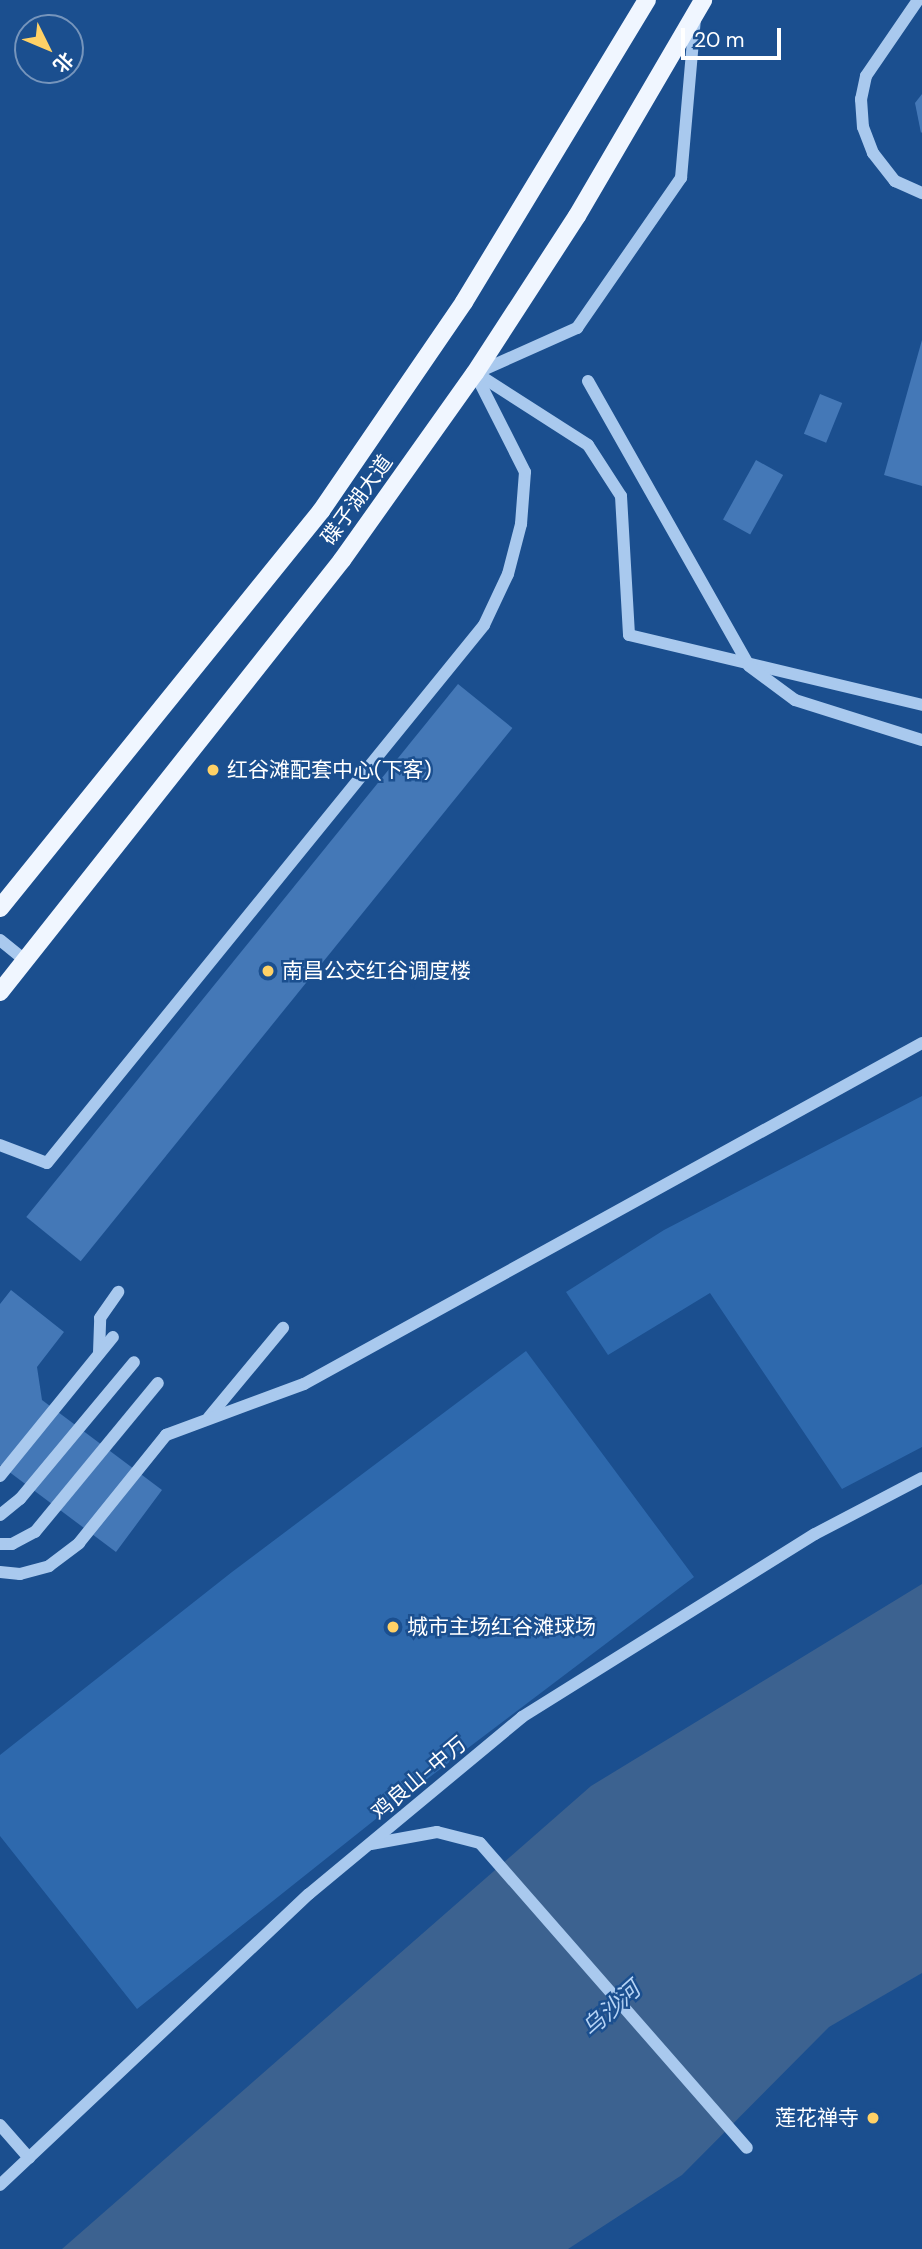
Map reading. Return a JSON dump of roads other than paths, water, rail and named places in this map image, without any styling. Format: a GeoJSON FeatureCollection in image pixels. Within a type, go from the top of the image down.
{"type":"FeatureCollection","features":[{"type":"Feature","properties":{"kind":"main road","name":"碟子湖大道"},"geometry":{"type":"LineString","coordinates":[[0,908],[321,511],[464,302],[647,0]]}},
{"type":"Feature","properties":{"kind":"main road","name":"碟子湖大道"},"geometry":{"type":"LineString","coordinates":[[0,991],[342,560],[475,373],[577,216],[699,7]]}},
{"type":"Feature","properties":{"kind":"street"},"geometry":{"type":"LineString","coordinates":[[918,0],[866,76],[861,99],[863,127],[873,153],[895,181],[922,193]]}},
{"type":"Feature","properties":{"kind":"street"},"geometry":{"type":"LineString","coordinates":[[475,373],[577,328],[681,178],[699,7]]}},
{"type":"Feature","properties":{"kind":"street"},"geometry":{"type":"LineString","coordinates":[[475,373],[588,445],[621,496],[629,635],[749,666],[922,705]]}},
{"type":"Feature","properties":{"kind":"street"},"geometry":{"type":"LineString","coordinates":[[0,1145],[47,1163],[484,625],[508,574],[521,524],[525,472],[475,373]]}},
{"type":"Feature","properties":{"kind":"street"},"geometry":{"type":"LineString","coordinates":[[589,381],[651,498],[749,666],[795,700],[922,740]]}},
{"type":"Feature","properties":{"kind":"street"},"geometry":{"type":"LineString","coordinates":[[0,940],[26,961]]}},
{"type":"Feature","properties":{"kind":"street"},"geometry":{"type":"LineString","coordinates":[[0,1572],[20,1574],[49,1566],[79,1543],[166,1435],[304,1384],[922,1043]]}},
{"type":"Feature","properties":{"kind":"street"},"geometry":{"type":"LineString","coordinates":[[99,1353],[100,1318],[118,1292]]}},
{"type":"Feature","properties":{"kind":"street"},"geometry":{"type":"LineString","coordinates":[[207,1420],[283,1328]]}},
{"type":"Feature","properties":{"kind":"street"},"geometry":{"type":"LineString","coordinates":[[0,1476],[113,1337]]}},
{"type":"Feature","properties":{"kind":"street"},"geometry":{"type":"LineString","coordinates":[[0,1515],[20,1499],[134,1362]]}},
{"type":"Feature","properties":{"kind":"street"},"geometry":{"type":"LineString","coordinates":[[0,1544],[12,1544],[34,1532],[158,1383]]}},
{"type":"Feature","properties":{"kind":"street","name":"鸡良山-中万"},"geometry":{"type":"LineString","coordinates":[[0,2185],[309,1894],[523,1717],[816,1534],[922,1478]]}},
{"type":"Feature","properties":{"kind":"street"},"geometry":{"type":"LineString","coordinates":[[369,1845],[437,1832],[480,1843],[747,2148]]}},
{"type":"Feature","properties":{"kind":"street"},"geometry":{"type":"LineString","coordinates":[[0,2125],[29,2158]]}},
{"type":"Feature","properties":{"kind":"water","name":"乌沙河"},"geometry":{"type":"Polygon","coordinates":[[[922,1584],[922,1973],[829,2027],[682,2175],[568,2249],[62,2249],[591,1786],[922,1584]]]}},
{"type":"Feature","properties":{"kind":"place","name":"红谷滩配套中心(下客)"},"geometry":{"type":"Point","coordinates":[213,770]}},
{"type":"Feature","properties":{"kind":"place","name":"南昌公交红谷调度楼"},"geometry":{"type":"Point","coordinates":[268,971]}},
{"type":"Feature","properties":{"kind":"place","name":"城市主场红谷滩球场"},"geometry":{"type":"Point","coordinates":[393,1627]}},
{"type":"Feature","properties":{"kind":"place","name":"莲花禅寺"},"geometry":{"type":"Point","coordinates":[873,2118]}}]}
